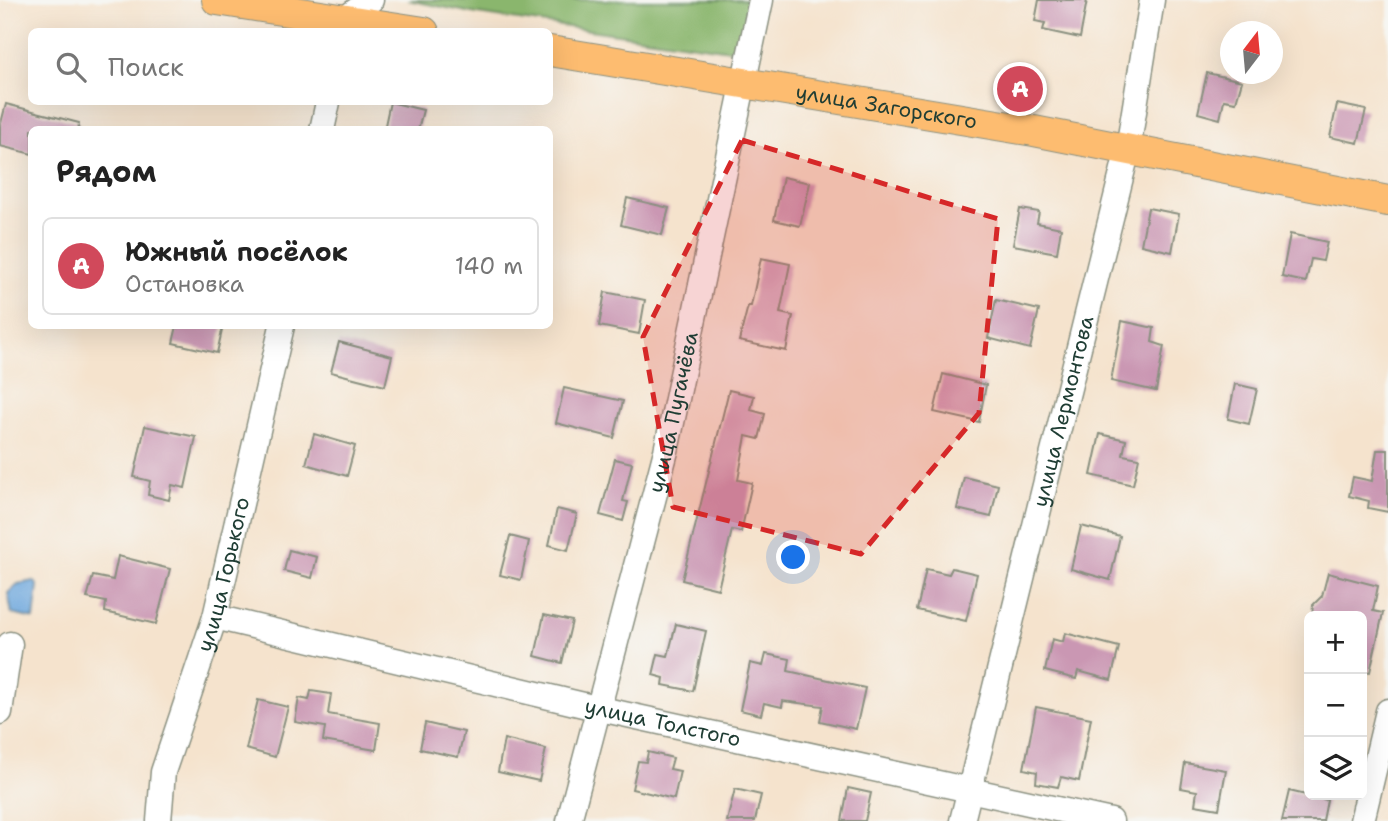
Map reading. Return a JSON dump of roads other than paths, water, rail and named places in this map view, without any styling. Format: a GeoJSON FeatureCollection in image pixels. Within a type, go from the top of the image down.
{"type":"FeatureCollection","features":[{"type":"Feature","properties":{"kind":"main road"},"geometry":{"type":"LineString","coordinates":[[217,0],[343,25],[378,28]]}},
{"type":"Feature","properties":{"kind":"main road","name":"улица Загорского"},"geometry":{"type":"LineString","coordinates":[[553,51],[742,81],[1128,149],[1388,201]]}},
{"type":"Feature","properties":{"kind":"street"},"geometry":{"type":"LineString","coordinates":[[343,25],[371,0]]}},
{"type":"Feature","properties":{"kind":"street","name":"улица Пугачёва"},"geometry":{"type":"LineString","coordinates":[[569,821],[596,708],[666,451],[761,0]]}},
{"type":"Feature","properties":{"kind":"street","name":"улица Лермонтова"},"geometry":{"type":"LineString","coordinates":[[962,821],[1128,149],[1152,0]]}},
{"type":"Feature","properties":{"kind":"street"},"geometry":{"type":"LineString","coordinates":[[323,126],[327,105]]}},
{"type":"Feature","properties":{"kind":"street","name":"улица Горького"},"geometry":{"type":"LineString","coordinates":[[159,821],[163,772],[215,617],[281,329]]}},
{"type":"Feature","properties":{"kind":"street","name":"улица Толстого"},"geometry":{"type":"LineString","coordinates":[[215,617],[596,708],[1111,821]]}},
{"type":"Feature","properties":{"kind":"street"},"geometry":{"type":"LineString","coordinates":[[0,712],[10,644]]}},
{"type":"Feature","properties":{"kind":"street"},"geometry":{"type":"LineString","coordinates":[[1362,821],[1388,711]]}},
{"type":"Feature","properties":{"kind":"water"},"geometry":{"type":"Polygon","coordinates":[[[34,581],[38,586],[34,619],[12,614],[8,593],[18,584],[34,581]]]}},
{"type":"Feature","properties":{"kind":"place","name":"Южный посёлок"},"geometry":{"type":"Point","coordinates":[1020,89]}}]}
